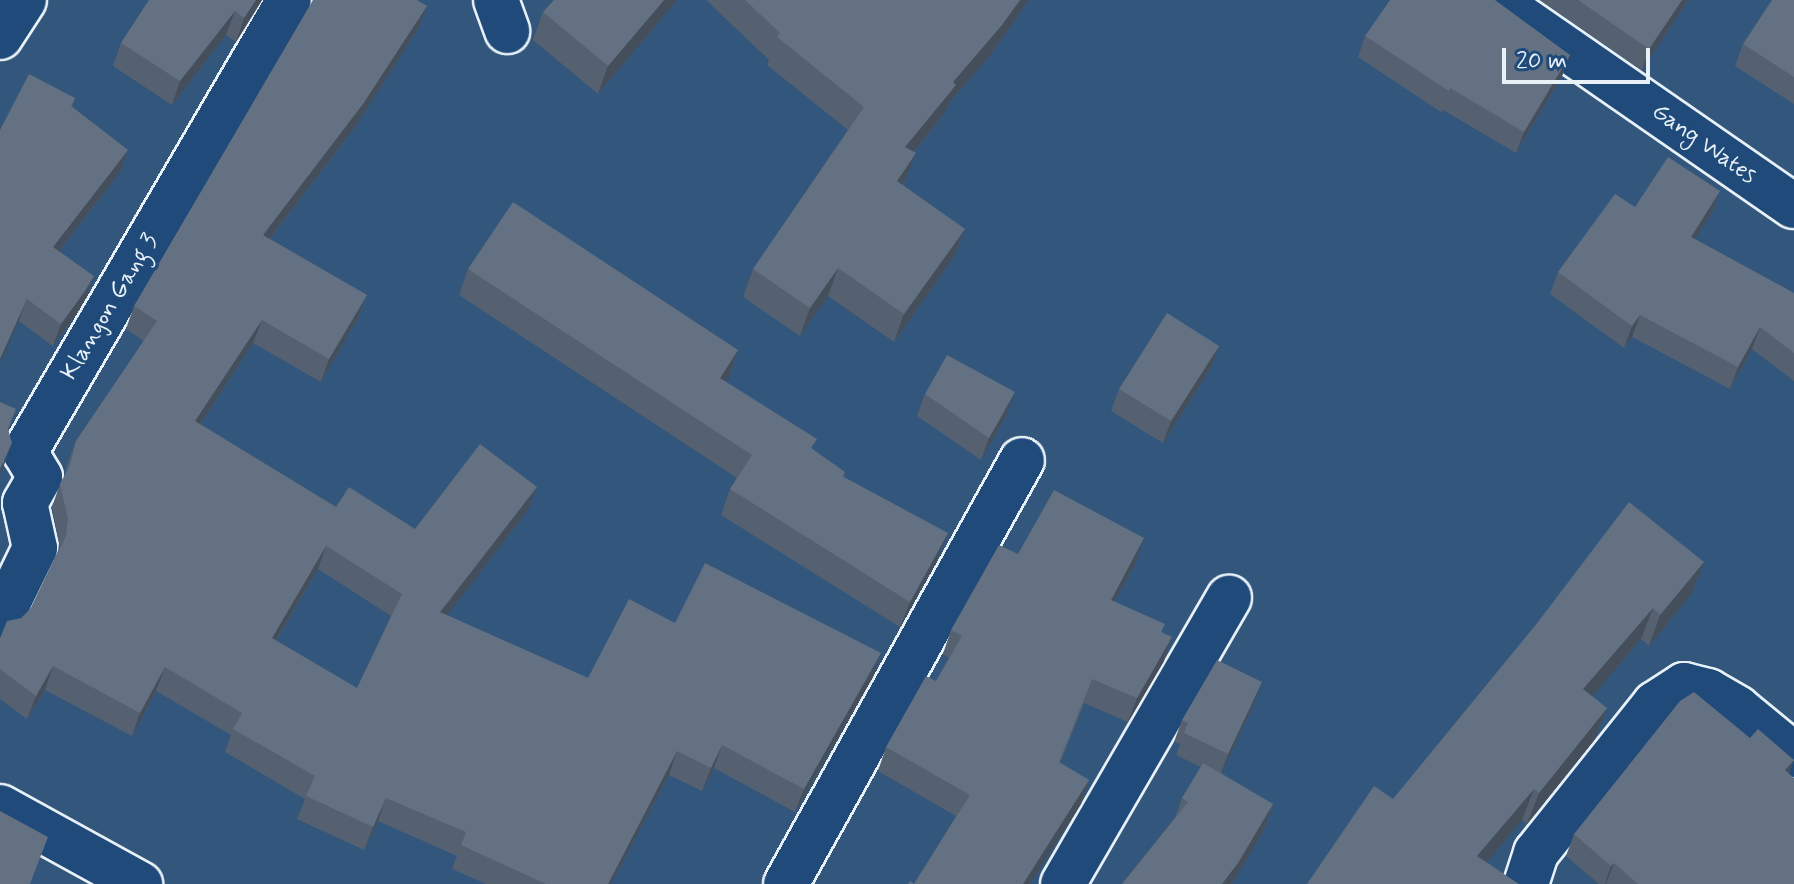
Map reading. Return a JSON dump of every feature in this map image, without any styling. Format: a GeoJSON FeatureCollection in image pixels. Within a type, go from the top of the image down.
{"type":"FeatureCollection","features":[{"type":"Feature","properties":{"kind":"street"},"geometry":{"type":"LineString","coordinates":[[0,37],[24,0]]}},
{"type":"Feature","properties":{"kind":"street","name":"Klangon Gang 3"},"geometry":{"type":"LineString","coordinates":[[0,620],[35,548],[25,503],[40,477],[25,452],[289,0]]}},
{"type":"Feature","properties":{"kind":"street","name":"Gang Wates"},"geometry":{"type":"LineString","coordinates":[[1496,0],[1794,206]]}},
{"type":"Feature","properties":{"kind":"street"},"geometry":{"type":"LineString","coordinates":[[786,884],[1022,460]]}},
{"type":"Feature","properties":{"kind":"street"},"geometry":{"type":"LineString","coordinates":[[1063,884],[1229,598]]}},
{"type":"Feature","properties":{"kind":"street"},"geometry":{"type":"LineString","coordinates":[[1526,884],[1530,864],[1544,844],[1655,704],[1684,685],[1708,691],[1737,708],[1794,755]]}},
{"type":"Feature","properties":{"kind":"street"},"geometry":{"type":"LineString","coordinates":[[0,807],[140,884]]}},
{"type":"Feature","properties":{"kind":"building"},"geometry":{"type":"Polygon","coordinates":[[[149,0],[256,0],[244,18],[235,11],[180,81],[121,43],[149,0]]]}},
{"type":"Feature","properties":{"kind":"building"},"geometry":{"type":"Polygon","coordinates":[[[313,0],[417,0],[427,6],[363,104],[263,235],[367,295],[329,359],[262,320],[195,421],[336,507],[349,487],[415,529],[480,444],[537,487],[440,612],[588,678],[629,599],[675,623],[705,563],[881,653],[804,789],[722,745],[711,768],[677,751],[608,884],[546,884],[461,845],[466,832],[386,798],[373,827],[306,796],[315,776],[233,729],[242,713],[165,667],[140,713],[53,666],[36,696],[0,669],[0,638],[7,621],[22,618],[31,608],[66,536],[68,519],[60,484],[70,465],[76,441],[157,321],[134,306],[313,0]],[[326,546],[272,638],[357,688],[402,594],[326,546]]]}},
{"type":"Feature","properties":{"kind":"building"},"geometry":{"type":"Polygon","coordinates":[[[554,0],[664,0],[608,66],[543,12],[554,0]]]}},
{"type":"Feature","properties":{"kind":"building"},"geometry":{"type":"Polygon","coordinates":[[[745,0],[1020,0],[905,147],[916,153],[897,181],[965,229],[904,314],[838,268],[810,308],[753,269],[864,107],[777,37],[780,33],[745,0]]]}},
{"type":"Feature","properties":{"kind":"building"},"geometry":{"type":"Polygon","coordinates":[[[1390,0],[1495,0],[1570,55],[1524,132],[1450,88],[1449,91],[1365,36],[1390,0]]]}},
{"type":"Feature","properties":{"kind":"building"},"geometry":{"type":"Polygon","coordinates":[[[1578,0],[1682,0],[1649,49],[1578,0]]]}},
{"type":"Feature","properties":{"kind":"building"},"geometry":{"type":"Polygon","coordinates":[[[1772,0],[1794,0],[1794,77],[1743,44],[1772,0]]]}},
{"type":"Feature","properties":{"kind":"building"},"geometry":{"type":"Polygon","coordinates":[[[29,74],[75,98],[71,106],[128,150],[53,247],[94,276],[85,291],[61,324],[27,299],[0,359],[0,130],[29,74]]]}},
{"type":"Feature","properties":{"kind":"building"},"geometry":{"type":"Polygon","coordinates":[[[1668,157],[1720,191],[1691,237],[1794,293],[1794,353],[1760,327],[1738,367],[1640,315],[1632,326],[1558,272],[1615,194],[1635,207],[1668,157]]]}},
{"type":"Feature","properties":{"kind":"building"},"geometry":{"type":"Polygon","coordinates":[[[513,202],[738,350],[720,378],[817,439],[811,448],[845,472],[842,476],[948,533],[910,602],[730,489],[752,455],[468,269],[513,202]]]}},
{"type":"Feature","properties":{"kind":"building"},"geometry":{"type":"Polygon","coordinates":[[[1167,313],[1219,346],[1171,421],[1119,389],[1167,313]]]}},
{"type":"Feature","properties":{"kind":"building"},"geometry":{"type":"Polygon","coordinates":[[[947,355],[1015,392],[989,438],[925,394],[947,355]]]}},
{"type":"Feature","properties":{"kind":"building"},"geometry":{"type":"Polygon","coordinates":[[[0,402],[16,409],[8,429],[12,443],[0,469],[0,402]]]}},
{"type":"Feature","properties":{"kind":"building"},"geometry":{"type":"Polygon","coordinates":[[[1054,490],[1144,538],[1111,600],[1165,624],[1161,632],[1172,637],[1137,698],[1092,679],[1059,762],[1089,780],[1023,884],[914,884],[970,795],[886,747],[926,676],[936,681],[962,636],[951,630],[999,545],[1018,554],[1054,490]]]}},
{"type":"Feature","properties":{"kind":"building"},"geometry":{"type":"Polygon","coordinates":[[[1629,502],[1704,562],[1660,615],[1653,608],[1583,689],[1607,708],[1539,793],[1534,789],[1477,856],[1519,884],[1307,884],[1374,786],[1393,799],[1538,622],[1629,502]]]}},
{"type":"Feature","properties":{"kind":"building"},"geometry":{"type":"Polygon","coordinates":[[[1217,660],[1262,682],[1228,754],[1184,733],[1188,723],[1182,720],[1217,660]]]}},
{"type":"Feature","properties":{"kind":"building"},"geometry":{"type":"Polygon","coordinates":[[[1694,692],[1750,738],[1758,729],[1794,760],[1785,770],[1794,778],[1794,884],[1638,884],[1614,863],[1611,866],[1574,834],[1680,701],[1694,692]]]}},
{"type":"Feature","properties":{"kind":"building"},"geometry":{"type":"Polygon","coordinates":[[[1203,763],[1273,804],[1238,863],[1222,884],[1122,884],[1188,802],[1182,798],[1203,763]]]}},
{"type":"Feature","properties":{"kind":"building"},"geometry":{"type":"Polygon","coordinates":[[[0,811],[48,837],[30,884],[0,884],[0,811]]]}}]}
